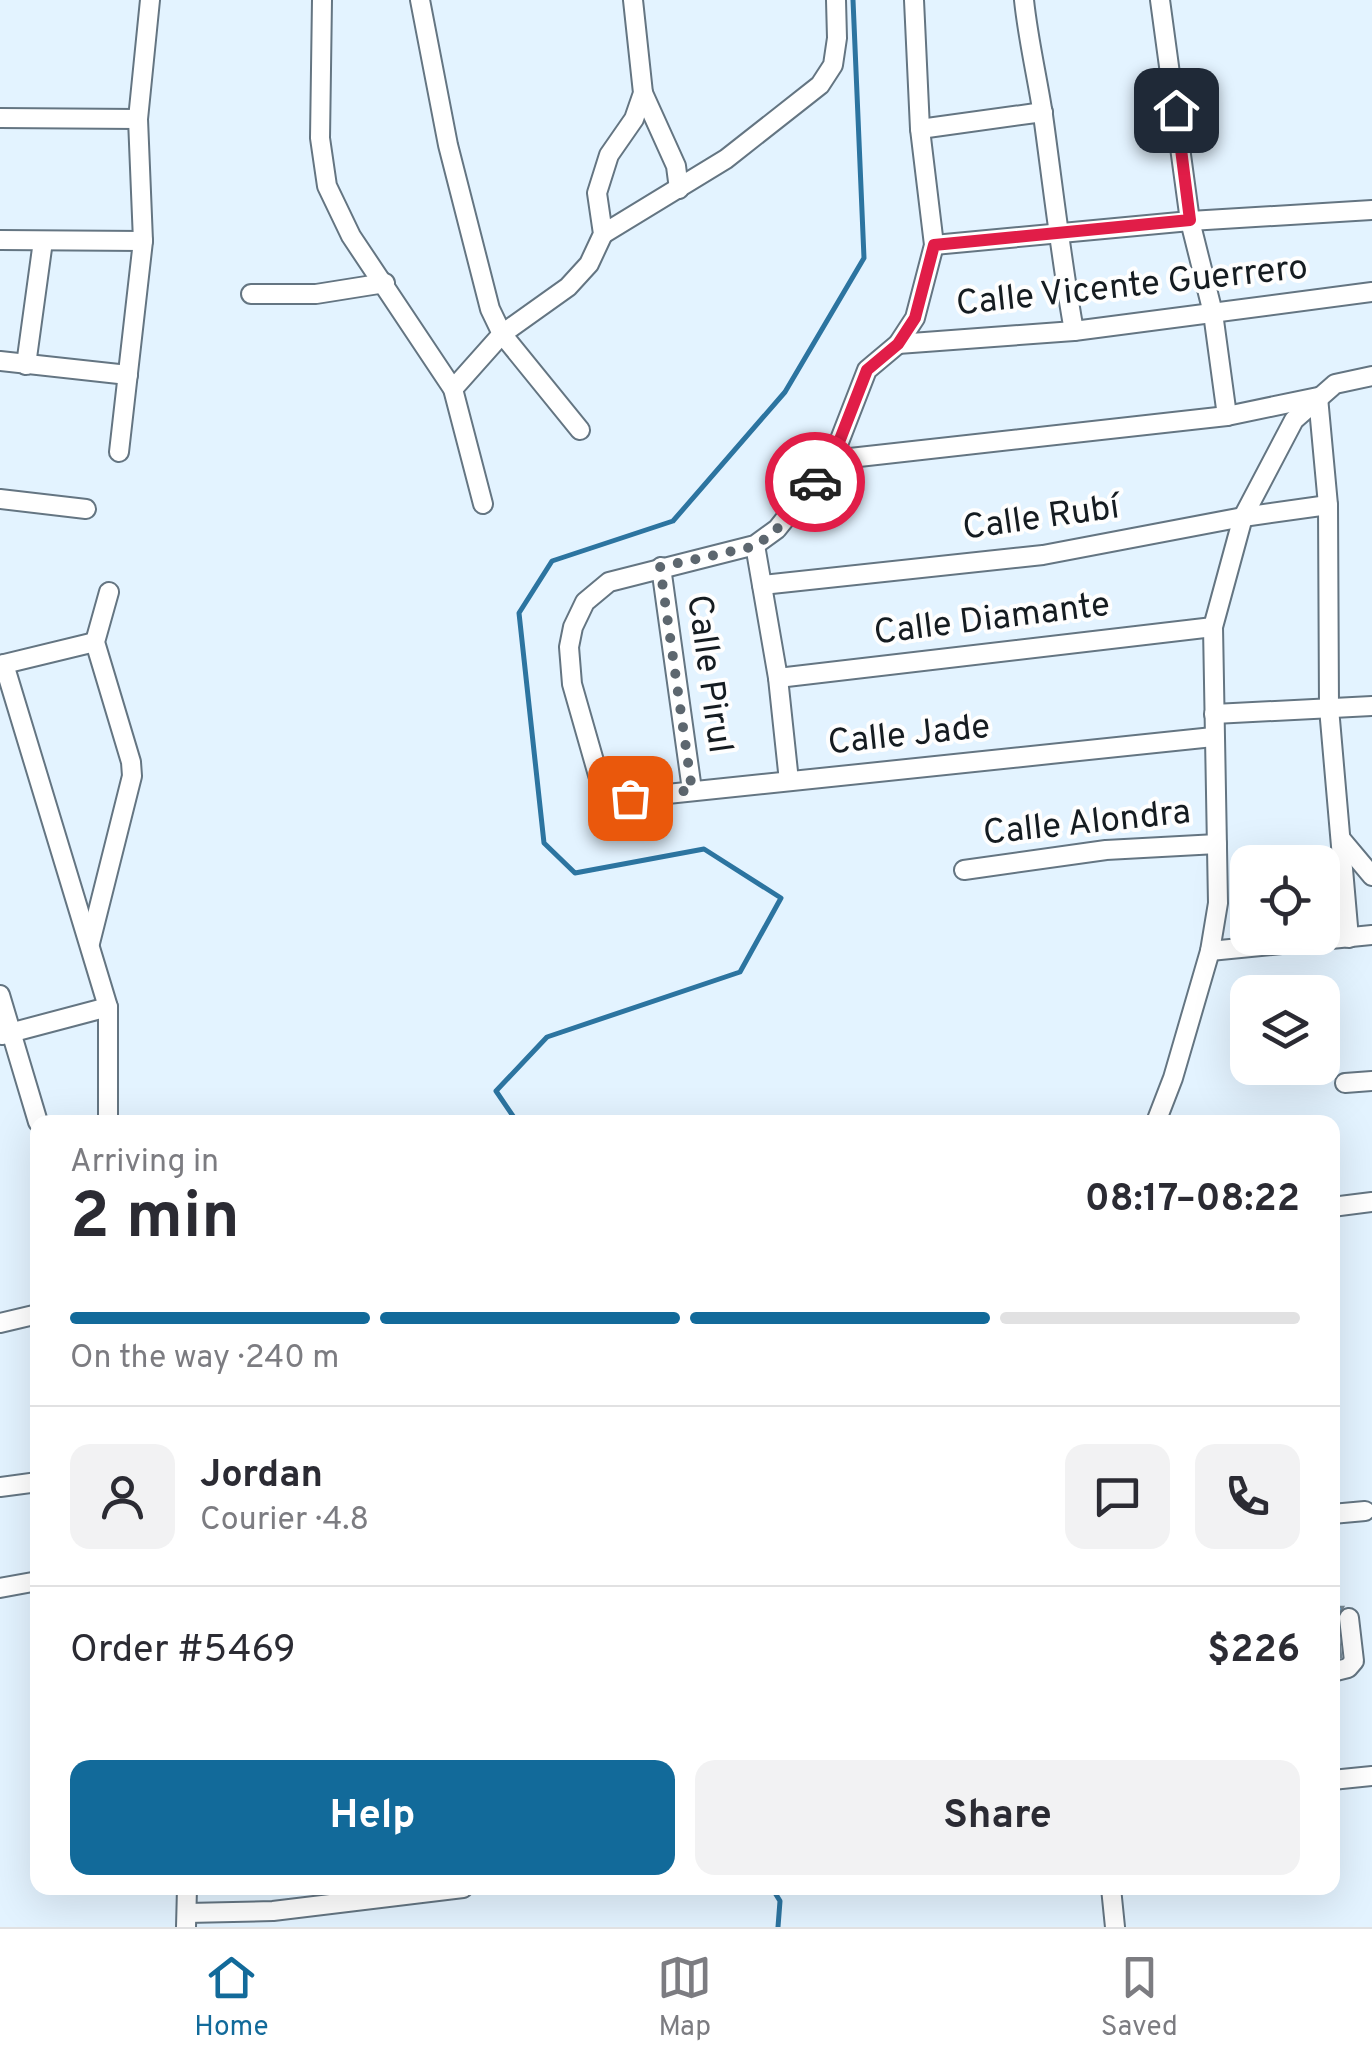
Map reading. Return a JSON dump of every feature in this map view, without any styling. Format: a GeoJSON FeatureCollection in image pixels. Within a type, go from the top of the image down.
{"type":"FeatureCollection","features":[{"type":"Feature","properties":{"kind":"street"},"geometry":{"type":"LineString","coordinates":[[119,452],[144,241],[138,119],[150,0]]}},
{"type":"Feature","properties":{"kind":"street"},"geometry":{"type":"LineString","coordinates":[[322,0],[320,138],[326,186],[352,236],[453,389],[483,504]]}},
{"type":"Feature","properties":{"kind":"street"},"geometry":{"type":"LineString","coordinates":[[420,0],[457,180],[490,309],[502,334],[580,430]]}},
{"type":"Feature","properties":{"kind":"street"},"geometry":{"type":"LineString","coordinates":[[634,0],[643,93],[672,155],[680,190]]}},
{"type":"Feature","properties":{"kind":"street"},"geometry":{"type":"LineString","coordinates":[[603,234],[726,159],[820,84],[833,65],[838,38],[836,0]]}},
{"type":"Feature","properties":{"kind":"street"},"geometry":{"type":"LineString","coordinates":[[660,567],[756,546],[777,529],[832,460],[867,370],[898,344],[915,318],[934,245],[920,128],[914,0]]}},
{"type":"Feature","properties":{"kind":"street"},"geometry":{"type":"LineString","coordinates":[[1024,0],[1028,44],[1043,112],[1056,234],[1074,331]]}},
{"type":"Feature","properties":{"kind":"street"},"geometry":{"type":"LineString","coordinates":[[1160,0],[1190,220],[1213,313],[1227,416]]}},
{"type":"Feature","properties":{"kind":"street"},"geometry":{"type":"LineString","coordinates":[[453,389],[502,334],[568,286],[589,264],[603,234],[596,193],[608,154],[634,119],[643,93]]}},
{"type":"Feature","properties":{"kind":"street"},"geometry":{"type":"LineString","coordinates":[[920,128],[1043,112]]}},
{"type":"Feature","properties":{"kind":"street"},"geometry":{"type":"LineString","coordinates":[[0,118],[138,119]]}},
{"type":"Feature","properties":{"kind":"street"},"geometry":{"type":"LineString","coordinates":[[934,245],[1190,220],[1372,210]]}},
{"type":"Feature","properties":{"kind":"street"},"geometry":{"type":"LineString","coordinates":[[0,240],[144,241]]}},
{"type":"Feature","properties":{"kind":"street"},"geometry":{"type":"LineString","coordinates":[[26,365],[43,241]]}},
{"type":"Feature","properties":{"kind":"street"},"geometry":{"type":"LineString","coordinates":[[251,294],[316,294],[385,283]]}},
{"type":"Feature","properties":{"kind":"street","name":"Calle Vicente Guerrero"},"geometry":{"type":"LineString","coordinates":[[898,344],[1074,331],[1372,292]]}},
{"type":"Feature","properties":{"kind":"street"},"geometry":{"type":"LineString","coordinates":[[0,361],[128,374]]}},
{"type":"Feature","properties":{"kind":"street"},"geometry":{"type":"LineString","coordinates":[[1159,1115],[1174,1078],[1210,951],[1218,903],[1213,627],[1243,518],[1294,420],[1335,384],[1372,376]]}},
{"type":"Feature","properties":{"kind":"street"},"geometry":{"type":"LineString","coordinates":[[832,460],[1227,416],[1318,396]]}},
{"type":"Feature","properties":{"kind":"street"},"geometry":{"type":"LineString","coordinates":[[1318,396],[1328,505],[1329,708],[1349,938]]}},
{"type":"Feature","properties":{"kind":"street"},"geometry":{"type":"LineString","coordinates":[[0,499],[86,510]]}},
{"type":"Feature","properties":{"kind":"street","name":"Calle Rubí"},"geometry":{"type":"LineString","coordinates":[[762,585],[1044,555],[1328,505]]}},
{"type":"Feature","properties":{"kind":"street"},"geometry":{"type":"LineString","coordinates":[[756,546],[778,678],[789,781]]}},
{"type":"Feature","properties":{"kind":"street","name":"Calle Jade"},"geometry":{"type":"LineString","coordinates":[[660,567],[609,582],[585,602],[574,627],[570,648],[572,684],[598,775],[612,797],[1213,737]]}},
{"type":"Feature","properties":{"kind":"street","name":"Calle Pirul"},"geometry":{"type":"LineString","coordinates":[[660,567],[692,790]]}},
{"type":"Feature","properties":{"kind":"street"},"geometry":{"type":"LineString","coordinates":[[90,944],[132,776],[94,642],[109,592]]}},
{"type":"Feature","properties":{"kind":"street","name":"Calle Diamante"},"geometry":{"type":"LineString","coordinates":[[778,678],[1213,627]]}},
{"type":"Feature","properties":{"kind":"street"},"geometry":{"type":"LineString","coordinates":[[94,642],[2,664],[108,1008],[108,1115]]}},
{"type":"Feature","properties":{"kind":"street"},"geometry":{"type":"LineString","coordinates":[[1214,714],[1372,706]]}},
{"type":"Feature","properties":{"kind":"street"},"geometry":{"type":"LineString","coordinates":[[1340,839],[1372,876]]}},
{"type":"Feature","properties":{"kind":"street","name":"Calle Alondra"},"geometry":{"type":"LineString","coordinates":[[964,870],[1090,852],[1217,844]]}},
{"type":"Feature","properties":{"kind":"street"},"geometry":{"type":"LineString","coordinates":[[1210,951],[1372,935]]}},
{"type":"Feature","properties":{"kind":"street"},"geometry":{"type":"LineString","coordinates":[[0,995],[6,1034],[35,1115]]}},
{"type":"Feature","properties":{"kind":"street"},"geometry":{"type":"LineString","coordinates":[[6,1034],[108,1008]]}},
{"type":"Feature","properties":{"kind":"street"},"geometry":{"type":"LineString","coordinates":[[1344,1083],[1372,1081]]}},
{"type":"Feature","properties":{"kind":"street"},"geometry":{"type":"LineString","coordinates":[[1340,1206],[1372,1202]]}},
{"type":"Feature","properties":{"kind":"street"},"geometry":{"type":"LineString","coordinates":[[0,1323],[30,1316]]}},
{"type":"Feature","properties":{"kind":"street"},"geometry":{"type":"LineString","coordinates":[[0,1487],[30,1483]]}},
{"type":"Feature","properties":{"kind":"street"},"geometry":{"type":"LineString","coordinates":[[1340,1513],[1365,1510]]}},
{"type":"Feature","properties":{"kind":"street"},"geometry":{"type":"LineString","coordinates":[[0,1588],[30,1582]]}},
{"type":"Feature","properties":{"kind":"street"},"geometry":{"type":"LineString","coordinates":[[1340,1670],[1354,1661],[1348,1618]]}},
{"type":"Feature","properties":{"kind":"street"},"geometry":{"type":"LineString","coordinates":[[1340,1779],[1372,1776]]}},
{"type":"Feature","properties":{"kind":"street"},"geometry":{"type":"LineString","coordinates":[[187,1895],[186,1920],[408,1895]]}},
{"type":"Feature","properties":{"kind":"street"},"geometry":{"type":"LineString","coordinates":[[1112,1895],[1115,1927]]}},
{"type":"Feature","properties":{"kind":"waterway"},"geometry":{"type":"LineString","coordinates":[[512,1115],[496,1091],[547,1037],[740,972],[781,898],[704,849],[575,873],[544,843],[519,613],[552,561],[673,521],[785,392],[864,258],[853,0]]}},
{"type":"Feature","properties":{"kind":"waterway"},"geometry":{"type":"LineString","coordinates":[[776,1895],[780,1901],[778,1927]]}},
{"type":"Feature","properties":{"kind":"way so far"},"geometry":{"type":"LineString","coordinates":[[630,798],[692,790],[660,567],[756,546],[777,529],[815,482]]}},
{"type":"Feature","properties":{"kind":"route"},"geometry":{"type":"LineString","coordinates":[[815,482],[832,460],[867,370],[898,344],[915,318],[934,245],[1190,220],[1176,110]]}}]}
